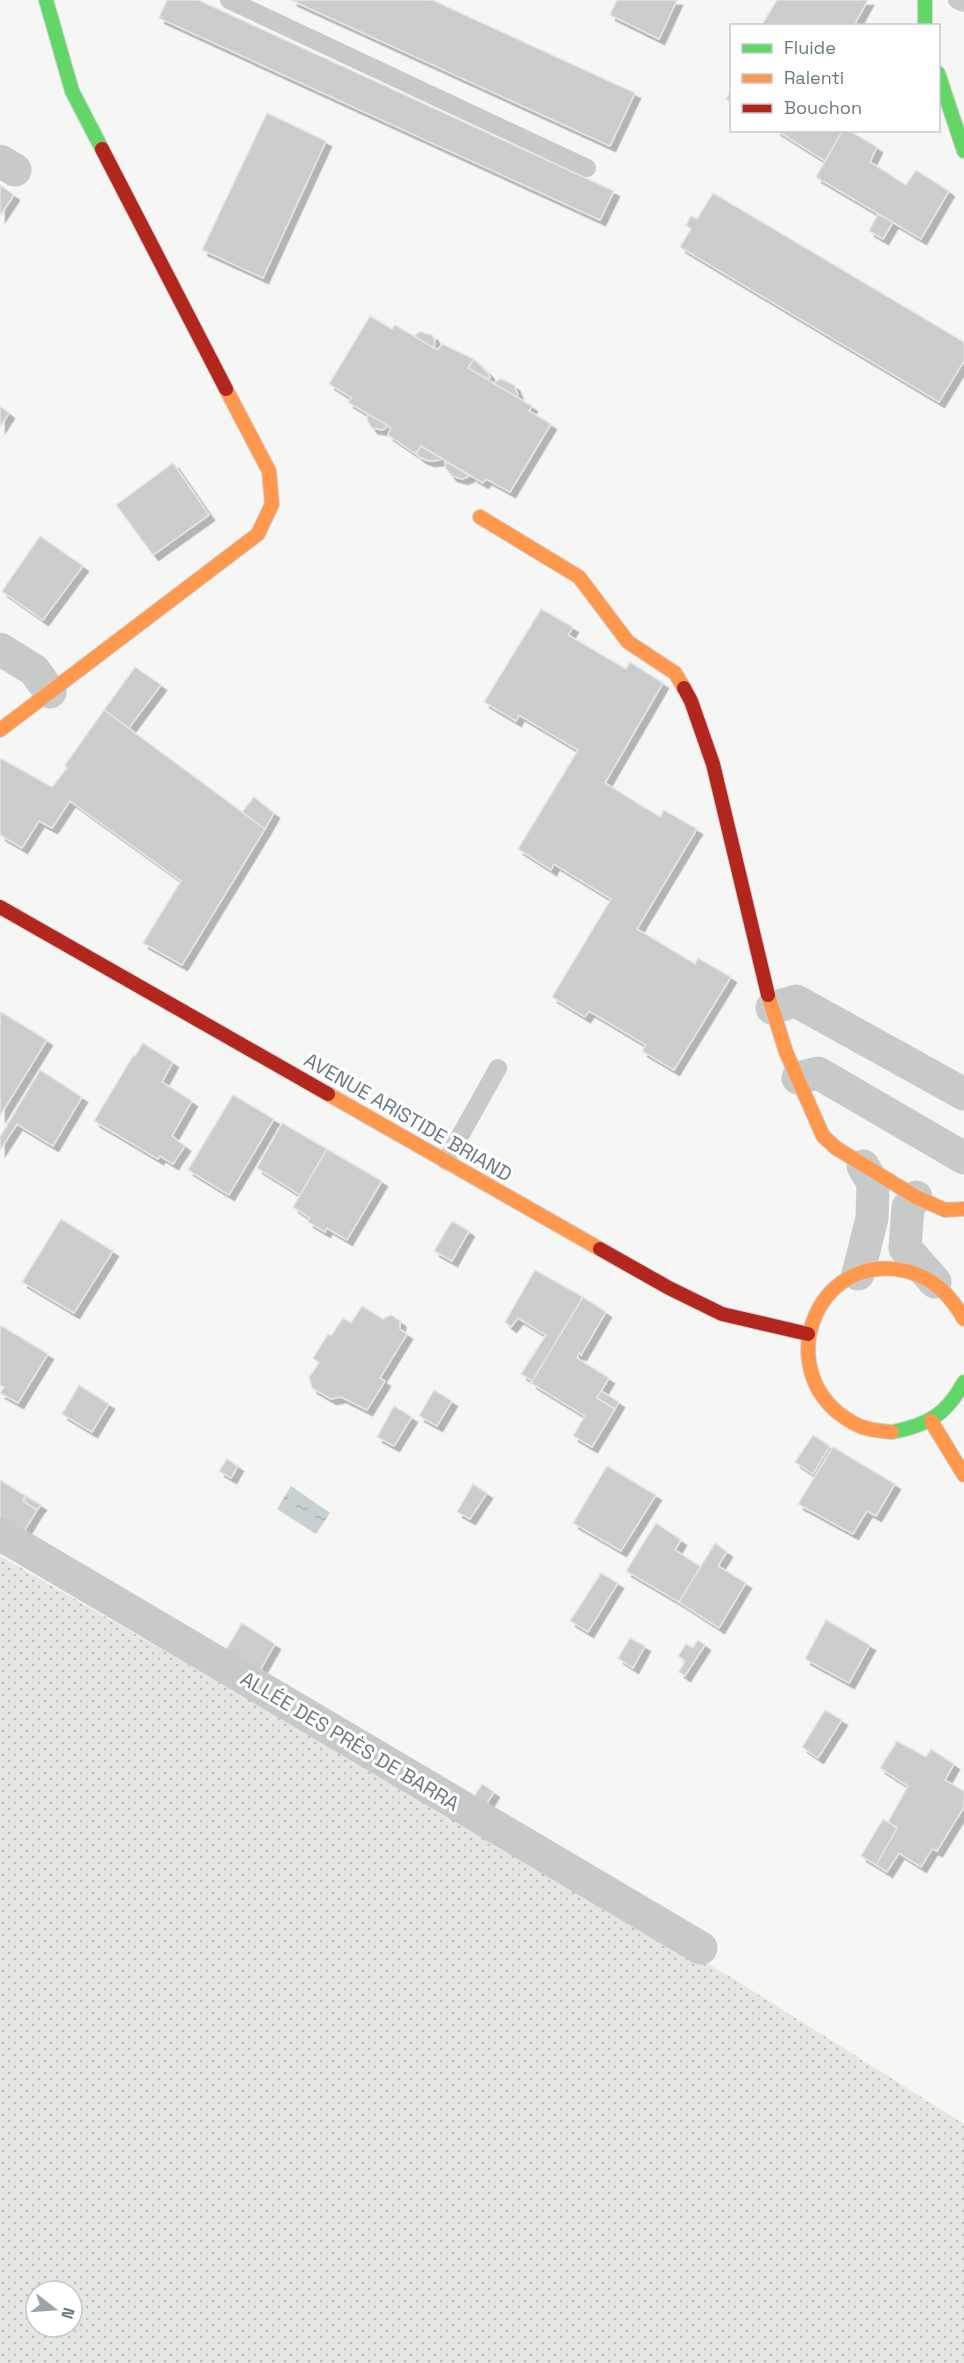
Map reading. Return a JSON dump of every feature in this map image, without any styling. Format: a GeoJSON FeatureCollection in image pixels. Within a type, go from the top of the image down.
{"type":"FeatureCollection","features":[{"type":"Feature","properties":{"kind":"street"},"geometry":{"type":"LineString","coordinates":[[0,730],[258,534],[271,513],[274,494],[269,471],[72,92],[46,0]]}},
{"type":"Feature","properties":{"kind":"street"},"geometry":{"type":"LineString","coordinates":[[925,0],[925,24]]}},
{"type":"Feature","properties":{"kind":"street"},"geometry":{"type":"LineString","coordinates":[[940,76],[964,150]]}},
{"type":"Feature","properties":{"kind":"street"},"geometry":{"type":"LineString","coordinates":[[480,517],[579,577],[628,642],[675,673],[692,701],[713,765],[763,979],[786,1052],[823,1137],[836,1149],[915,1197],[945,1210],[964,1209]]}},
{"type":"Feature","properties":{"kind":"street"},"geometry":{"type":"LineString","coordinates":[[0,649],[34,670],[50,692]]}},
{"type":"Feature","properties":{"kind":"street","name":"AVENUE ARISTIDE BRIAND"},"geometry":{"type":"LineString","coordinates":[[0,906],[669,1288],[722,1314],[808,1335]]}},
{"type":"Feature","properties":{"kind":"street"},"geometry":{"type":"LineString","coordinates":[[772,1008],[796,1001],[964,1094]]}},
{"type":"Feature","properties":{"kind":"street"},"geometry":{"type":"LineString","coordinates":[[798,1078],[818,1073],[964,1158]]}},
{"type":"Feature","properties":{"kind":"street"},"geometry":{"type":"LineString","coordinates":[[858,1274],[873,1218],[873,1183],[863,1166]]}},
{"type":"Feature","properties":{"kind":"street"},"geometry":{"type":"LineString","coordinates":[[915,1197],[908,1207],[905,1248],[935,1282],[955,1300],[964,1318]]}},
{"type":"Feature","properties":{"kind":"street"},"geometry":{"type":"LineString","coordinates":[[935,1282],[911,1271],[884,1267],[858,1274],[835,1288],[818,1309],[808,1335],[808,1361],[815,1387],[831,1409],[853,1424],[879,1432],[906,1431],[931,1421],[952,1403],[964,1382]]}},
{"type":"Feature","properties":{"kind":"street"},"geometry":{"type":"LineString","coordinates":[[931,1421],[964,1475]]}},
{"type":"Feature","properties":{"kind":"street","name":"ALLÉE DES PRÈS DE BARRA"},"geometry":{"type":"LineString","coordinates":[[0,1534],[701,1948]]}},
{"type":"Feature","properties":{"kind":"lane"},"geometry":{"type":"LineString","coordinates":[[229,0],[587,168]]}},
{"type":"Feature","properties":{"kind":"lane"},"geometry":{"type":"LineString","coordinates":[[957,0],[964,3]]}},
{"type":"Feature","properties":{"kind":"lane"},"geometry":{"type":"LineString","coordinates":[[446,1161],[498,1068]]}},
{"type":"Feature","properties":{"kind":"shaded area"},"geometry":{"type":"Polygon","coordinates":[[[0,1556],[729,1976],[964,2124],[964,2363],[0,2363],[0,1556]]]}},
{"type":"Feature","properties":{"kind":"water"},"geometry":{"type":"Polygon","coordinates":[[[291,1486],[330,1513],[316,1534],[277,1509],[291,1486]]]}},
{"type":"Feature","properties":{"kind":"building"},"geometry":{"type":"Polygon","coordinates":[[[167,0],[198,0],[614,191],[600,220],[159,18],[167,0]]]}},
{"type":"Feature","properties":{"kind":"building"},"geometry":{"type":"Polygon","coordinates":[[[291,0],[432,0],[635,93],[610,146],[291,0]]]}},
{"type":"Feature","properties":{"kind":"building"},"geometry":{"type":"Polygon","coordinates":[[[617,0],[677,0],[659,39],[610,15],[617,0]]]}},
{"type":"Feature","properties":{"kind":"building"},"geometry":{"type":"Polygon","coordinates":[[[777,0],[868,0],[855,24],[762,24],[777,0]]]}},
{"type":"Feature","properties":{"kind":"building"},"geometry":{"type":"Polygon","coordinates":[[[267,113],[326,141],[263,278],[202,250],[267,113]]]}},
{"type":"Feature","properties":{"kind":"building"},"geometry":{"type":"Polygon","coordinates":[[[779,132],[842,132],[825,161],[779,132]]]}},
{"type":"Feature","properties":{"kind":"building"},"geometry":{"type":"Polygon","coordinates":[[[842,132],[851,132],[877,147],[870,162],[906,185],[916,170],[949,191],[921,239],[816,177],[842,132]]]}},
{"type":"Feature","properties":{"kind":"building"},"geometry":{"type":"Polygon","coordinates":[[[0,185],[14,195],[0,216],[0,185]]]}},
{"type":"Feature","properties":{"kind":"building"},"geometry":{"type":"Polygon","coordinates":[[[713,193],[964,342],[964,361],[939,402],[680,247],[691,229],[686,225],[691,216],[697,219],[713,193]]]}},
{"type":"Feature","properties":{"kind":"building"},"geometry":{"type":"Polygon","coordinates":[[[878,214],[893,222],[883,239],[869,231],[878,214]]]}},
{"type":"Feature","properties":{"kind":"building"},"geometry":{"type":"Polygon","coordinates":[[[370,316],[392,329],[395,325],[438,350],[442,344],[474,359],[468,368],[532,406],[529,411],[551,424],[510,492],[486,479],[483,483],[421,446],[416,454],[388,435],[391,428],[348,402],[352,398],[329,384],[370,316]]]}},
{"type":"Feature","properties":{"kind":"building"},"geometry":{"type":"Polygon","coordinates":[[[420,332],[432,335],[435,340],[434,348],[414,336],[420,332]]]}},
{"type":"Feature","properties":{"kind":"building"},"geometry":{"type":"Polygon","coordinates":[[[474,359],[488,373],[490,378],[468,368],[474,359]]]}},
{"type":"Feature","properties":{"kind":"building"},"geometry":{"type":"Polygon","coordinates":[[[501,379],[514,385],[517,397],[493,383],[501,379]]]}},
{"type":"Feature","properties":{"kind":"building"},"geometry":{"type":"Polygon","coordinates":[[[0,406],[9,413],[0,427],[0,406]]]}},
{"type":"Feature","properties":{"kind":"building"},"geometry":{"type":"Polygon","coordinates":[[[368,414],[387,425],[386,428],[382,430],[372,428],[367,420],[368,414]]]}},
{"type":"Feature","properties":{"kind":"building"},"geometry":{"type":"Polygon","coordinates":[[[421,446],[441,458],[440,460],[429,461],[421,458],[416,454],[421,446]]]}},
{"type":"Feature","properties":{"kind":"building"},"geometry":{"type":"Polygon","coordinates":[[[445,461],[469,475],[468,477],[462,479],[452,476],[446,469],[445,461]]]}},
{"type":"Feature","properties":{"kind":"building"},"geometry":{"type":"Polygon","coordinates":[[[173,463],[209,515],[153,555],[116,505],[173,463]]]}},
{"type":"Feature","properties":{"kind":"building"},"geometry":{"type":"Polygon","coordinates":[[[40,536],[83,566],[43,620],[2,591],[40,536]]]}},
{"type":"Feature","properties":{"kind":"building"},"geometry":{"type":"Polygon","coordinates":[[[541,609],[573,627],[568,635],[626,669],[630,662],[663,683],[605,783],[660,817],[664,810],[697,829],[637,929],[695,964],[698,958],[731,977],[674,1070],[642,1051],[646,1045],[589,1011],[585,1017],[552,997],[611,899],[554,864],[551,870],[518,849],[578,750],[519,715],[516,721],[484,702],[541,609]]]}},
{"type":"Feature","properties":{"kind":"building"},"geometry":{"type":"Polygon","coordinates":[[[135,667],[161,685],[129,728],[104,710],[135,667]]]}},
{"type":"Feature","properties":{"kind":"building"},"geometry":{"type":"Polygon","coordinates":[[[104,710],[265,829],[182,965],[143,943],[181,881],[70,801],[52,828],[39,821],[22,848],[0,835],[0,758],[52,787],[104,710]]]}},
{"type":"Feature","properties":{"kind":"building"},"geometry":{"type":"Polygon","coordinates":[[[254,797],[274,813],[265,829],[242,812],[254,797]]]}},
{"type":"Feature","properties":{"kind":"building"},"geometry":{"type":"Polygon","coordinates":[[[0,1013],[47,1040],[0,1116],[0,1013]]]}},
{"type":"Feature","properties":{"kind":"building"},"geometry":{"type":"Polygon","coordinates":[[[143,1043],[173,1062],[162,1082],[192,1101],[172,1136],[185,1146],[173,1164],[160,1156],[158,1159],[94,1121],[143,1043]]]}},
{"type":"Feature","properties":{"kind":"building"},"geometry":{"type":"Polygon","coordinates":[[[40,1070],[82,1097],[53,1146],[17,1124],[0,1150],[0,1137],[40,1070]]]}},
{"type":"Feature","properties":{"kind":"building"},"geometry":{"type":"Polygon","coordinates":[[[233,1095],[274,1119],[229,1195],[188,1170],[233,1095]]]}},
{"type":"Feature","properties":{"kind":"building"},"geometry":{"type":"Polygon","coordinates":[[[282,1123],[327,1149],[300,1195],[257,1168],[282,1123]]]}},
{"type":"Feature","properties":{"kind":"building"},"geometry":{"type":"Polygon","coordinates":[[[327,1149],[382,1181],[347,1240],[327,1228],[325,1232],[308,1222],[310,1218],[293,1207],[327,1149]]]}},
{"type":"Feature","properties":{"kind":"building"},"geometry":{"type":"Polygon","coordinates":[[[61,1219],[113,1251],[74,1313],[22,1282],[61,1219]]]}},
{"type":"Feature","properties":{"kind":"building"},"geometry":{"type":"Polygon","coordinates":[[[452,1221],[469,1231],[452,1261],[434,1251],[452,1221]]]}},
{"type":"Feature","properties":{"kind":"building"},"geometry":{"type":"Polygon","coordinates":[[[535,1270],[583,1297],[533,1381],[521,1374],[546,1335],[518,1318],[511,1327],[505,1322],[535,1270]]]}},
{"type":"Feature","properties":{"kind":"building"},"geometry":{"type":"Polygon","coordinates":[[[583,1297],[606,1312],[577,1358],[609,1378],[597,1398],[615,1409],[592,1447],[573,1436],[585,1416],[531,1383],[583,1297]]]}},
{"type":"Feature","properties":{"kind":"building"},"geometry":{"type":"Polygon","coordinates":[[[362,1306],[383,1319],[391,1315],[400,1321],[400,1329],[407,1334],[380,1378],[385,1381],[367,1410],[341,1397],[331,1399],[312,1388],[309,1377],[319,1363],[313,1358],[328,1334],[331,1336],[343,1318],[351,1323],[362,1306]]]}},
{"type":"Feature","properties":{"kind":"building"},"geometry":{"type":"Polygon","coordinates":[[[0,1325],[48,1354],[18,1403],[0,1393],[4,1387],[0,1385],[0,1325]]]}},
{"type":"Feature","properties":{"kind":"building"},"geometry":{"type":"Polygon","coordinates":[[[79,1385],[109,1404],[92,1432],[62,1414],[79,1385]]]}},
{"type":"Feature","properties":{"kind":"building"},"geometry":{"type":"Polygon","coordinates":[[[434,1390],[452,1401],[437,1426],[419,1416],[434,1390]]]}},
{"type":"Feature","properties":{"kind":"building"},"geometry":{"type":"Polygon","coordinates":[[[601,1391],[619,1402],[615,1409],[597,1398],[601,1391]]]}},
{"type":"Feature","properties":{"kind":"building"},"geometry":{"type":"Polygon","coordinates":[[[394,1406],[412,1417],[394,1446],[377,1437],[394,1406]]]}},
{"type":"Feature","properties":{"kind":"building"},"geometry":{"type":"Polygon","coordinates":[[[813,1435],[830,1446],[813,1474],[795,1462],[813,1435]]]}},
{"type":"Feature","properties":{"kind":"building"},"geometry":{"type":"Polygon","coordinates":[[[833,1447],[895,1484],[876,1516],[867,1511],[853,1534],[798,1504],[833,1447]]]}},
{"type":"Feature","properties":{"kind":"building"},"geometry":{"type":"Polygon","coordinates":[[[227,1459],[238,1466],[231,1478],[219,1471],[227,1459]]]}},
{"type":"Feature","properties":{"kind":"building"},"geometry":{"type":"Polygon","coordinates":[[[607,1466],[656,1495],[621,1551],[573,1523],[607,1466]]]}},
{"type":"Feature","properties":{"kind":"building"},"geometry":{"type":"Polygon","coordinates":[[[0,1480],[26,1496],[23,1501],[37,1510],[23,1533],[0,1519],[0,1480]]]}},
{"type":"Feature","properties":{"kind":"building"},"geometry":{"type":"Polygon","coordinates":[[[473,1484],[487,1493],[470,1519],[457,1512],[473,1484]]]}},
{"type":"Feature","properties":{"kind":"building"},"geometry":{"type":"Polygon","coordinates":[[[26,1496],[41,1505],[37,1510],[23,1501],[26,1496]]]}},
{"type":"Feature","properties":{"kind":"building"},"geometry":{"type":"Polygon","coordinates":[[[656,1523],[681,1540],[675,1550],[701,1567],[679,1602],[626,1571],[656,1523]]]}},
{"type":"Feature","properties":{"kind":"building"},"geometry":{"type":"Polygon","coordinates":[[[715,1543],[727,1552],[718,1566],[746,1583],[719,1628],[679,1602],[715,1543]]]}},
{"type":"Feature","properties":{"kind":"building"},"geometry":{"type":"Polygon","coordinates":[[[601,1573],[618,1583],[588,1632],[570,1621],[601,1573]]]}},
{"type":"Feature","properties":{"kind":"building"},"geometry":{"type":"Polygon","coordinates":[[[826,1620],[870,1645],[849,1683],[805,1659],[826,1620]]]}},
{"type":"Feature","properties":{"kind":"building"},"geometry":{"type":"Polygon","coordinates":[[[242,1623],[275,1644],[259,1672],[225,1651],[242,1623]]]}},
{"type":"Feature","properties":{"kind":"building"},"geometry":{"type":"Polygon","coordinates":[[[630,1638],[645,1646],[633,1668],[618,1658],[630,1638]]]}},
{"type":"Feature","properties":{"kind":"building"},"geometry":{"type":"Polygon","coordinates":[[[698,1640],[705,1645],[685,1676],[679,1672],[685,1661],[678,1656],[686,1644],[693,1648],[698,1640]]]}},
{"type":"Feature","properties":{"kind":"building"},"geometry":{"type":"Polygon","coordinates":[[[825,1710],[842,1720],[818,1758],[802,1747],[825,1710]]]}},
{"type":"Feature","properties":{"kind":"building"},"geometry":{"type":"Polygon","coordinates":[[[897,1741],[926,1757],[931,1749],[954,1764],[945,1780],[964,1791],[964,1807],[937,1851],[932,1849],[921,1867],[899,1853],[887,1872],[876,1865],[897,1828],[888,1822],[908,1786],[880,1768],[897,1741]]]}},
{"type":"Feature","properties":{"kind":"building"},"geometry":{"type":"Polygon","coordinates":[[[482,1784],[494,1792],[484,1808],[472,1800],[482,1784]]]}},
{"type":"Feature","properties":{"kind":"building"},"geometry":{"type":"Polygon","coordinates":[[[883,1819],[897,1828],[876,1865],[861,1856],[883,1819]]]}},
{"type":"Feature","properties":{"kind":"traffic: fast"},"geometry":{"type":"LineString","coordinates":[[46,0],[72,91],[102,149]]}},
{"type":"Feature","properties":{"kind":"traffic: fast"},"geometry":{"type":"LineString","coordinates":[[925,0],[925,24]]}},
{"type":"Feature","properties":{"kind":"traffic: fast"},"geometry":{"type":"LineString","coordinates":[[940,79],[964,151]]}},
{"type":"Feature","properties":{"kind":"traffic: fast"},"geometry":{"type":"LineString","coordinates":[[892,1432],[916,1426],[935,1417],[950,1403],[964,1382]]}},
{"type":"Feature","properties":{"kind":"traffic: slow"},"geometry":{"type":"LineString","coordinates":[[0,730],[258,534],[272,504],[269,471],[226,389]]}},
{"type":"Feature","properties":{"kind":"traffic: slow"},"geometry":{"type":"LineString","coordinates":[[480,517],[579,577],[628,642],[675,673],[684,688]]}},
{"type":"Feature","properties":{"kind":"traffic: slow"},"geometry":{"type":"LineString","coordinates":[[768,995],[786,1052],[823,1136],[836,1148],[916,1197],[945,1210],[964,1209]]}},
{"type":"Feature","properties":{"kind":"traffic: slow"},"geometry":{"type":"LineString","coordinates":[[328,1094],[600,1249]]}},
{"type":"Feature","properties":{"kind":"traffic: slow"},"geometry":{"type":"LineString","coordinates":[[892,1432],[869,1429],[852,1422],[837,1412],[818,1389],[809,1364],[809,1338],[816,1313],[831,1292],[851,1277],[876,1269],[906,1271],[925,1278],[947,1295],[964,1319]]}},
{"type":"Feature","properties":{"kind":"traffic: slow"},"geometry":{"type":"LineString","coordinates":[[931,1421],[964,1475]]}},
{"type":"Feature","properties":{"kind":"traffic: jam"},"geometry":{"type":"LineString","coordinates":[[102,149],[226,389]]}},
{"type":"Feature","properties":{"kind":"traffic: jam"},"geometry":{"type":"LineString","coordinates":[[684,688],[691,701],[713,764],[768,995]]}},
{"type":"Feature","properties":{"kind":"traffic: jam"},"geometry":{"type":"LineString","coordinates":[[0,907],[328,1094]]}},
{"type":"Feature","properties":{"kind":"traffic: jam"},"geometry":{"type":"LineString","coordinates":[[600,1249],[669,1288],[722,1314],[808,1334]]}}]}
